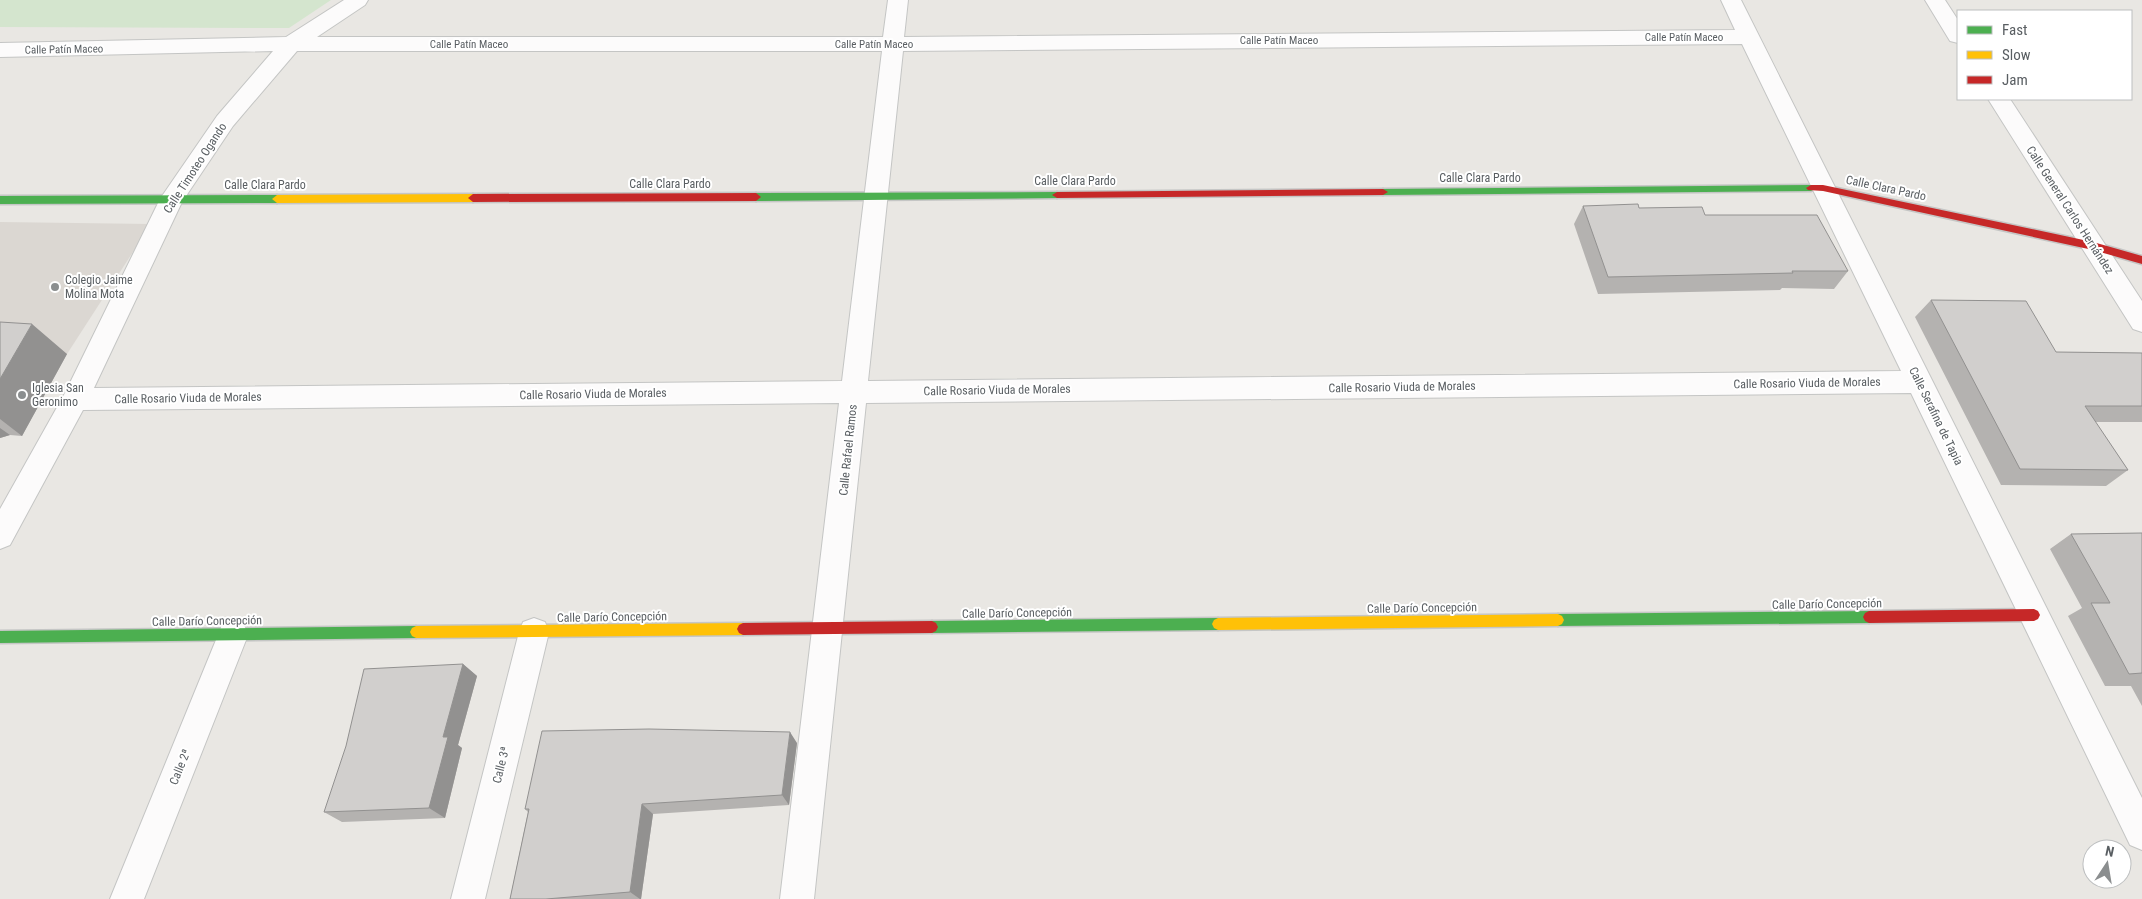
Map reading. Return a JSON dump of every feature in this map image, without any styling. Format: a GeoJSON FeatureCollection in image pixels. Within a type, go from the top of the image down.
{"type":"FeatureCollection","features":[{"type":"Feature","properties":{"kind":"street","name":"Calle Timoteo Ogando"},"geometry":{"type":"LineString","coordinates":[[0,536],[75,399],[172,200],[225,121],[291,44],[358,0]]}},
{"type":"Feature","properties":{"kind":"street","name":"Calle Rafael Ramos"},"geometry":{"type":"LineString","coordinates":[[798,899],[898,0]]}},
{"type":"Feature","properties":{"kind":"street","name":"Calle Serafina de Tapia"},"geometry":{"type":"LineString","coordinates":[[1731,0],[2142,833]]}},
{"type":"Feature","properties":{"kind":"street"},"geometry":{"type":"LineString","coordinates":[[1935,0],[1957,34]]}},
{"type":"Feature","properties":{"kind":"street","name":"Calle Patín Maceo"},"geometry":{"type":"LineString","coordinates":[[0,50],[291,44],[893,44],[1749,37]]}},
{"type":"Feature","properties":{"kind":"street","name":"Calle General Carlos Hernández"},"geometry":{"type":"LineString","coordinates":[[1999,100],[2142,322]]}},
{"type":"Feature","properties":{"kind":"street","name":"Calle Clara Pardo"},"geometry":{"type":"LineString","coordinates":[[0,200],[876,196],[1823,188],[2094,246],[2142,260]]}},
{"type":"Feature","properties":{"kind":"street","name":"Calle Rosario Viuda de Morales"},"geometry":{"type":"LineString","coordinates":[[75,399],[1920,382]]}},
{"type":"Feature","properties":{"kind":"street","name":"Calle Darío Concepción"},"geometry":{"type":"LineString","coordinates":[[0,638],[2034,615]]}},
{"type":"Feature","properties":{"kind":"street","name":"Calle 3ª"},"geometry":{"type":"LineString","coordinates":[[468,899],[534,632]]}},
{"type":"Feature","properties":{"kind":"street","name":"Calle 2ª"},"geometry":{"type":"LineString","coordinates":[[127,899],[233,635]]}},
{"type":"Feature","properties":{"kind":"shaded area","name":"Colegio Jaime Molina Mota"},"geometry":{"type":"Polygon","coordinates":[[[0,222],[151,224],[67,354],[0,350],[0,222]]]}},
{"type":"Feature","properties":{"kind":"green space"},"geometry":{"type":"Polygon","coordinates":[[[0,0],[331,0],[289,28],[0,27],[0,0]]]}},
{"type":"Feature","properties":{"kind":"building"},"geometry":{"type":"Polygon","coordinates":[[[1638,204],[1639,208],[1702,207],[1705,215],[1817,215],[1848,271],[1608,277],[1583,206],[1638,204]]]}},
{"type":"Feature","properties":{"kind":"building"},"geometry":{"type":"Polygon","coordinates":[[[1931,300],[2026,301],[2056,352],[2142,353],[2142,406],[2085,406],[2128,470],[2020,469],[1931,300]]]}},
{"type":"Feature","properties":{"kind":"building"},"geometry":{"type":"Polygon","coordinates":[[[0,322],[32,324],[0,379],[0,322]]]}},
{"type":"Feature","properties":{"kind":"building"},"geometry":{"type":"Polygon","coordinates":[[[2142,533],[2142,673],[2129,674],[2091,603],[2110,603],[2071,534],[2142,533]]]}},
{"type":"Feature","properties":{"kind":"building"},"geometry":{"type":"Polygon","coordinates":[[[463,664],[443,737],[448,737],[429,808],[324,812],[346,746],[364,669],[463,664]]]}},
{"type":"Feature","properties":{"kind":"building"},"geometry":{"type":"Polygon","coordinates":[[[649,729],[790,732],[782,795],[642,804],[630,892],[546,899],[510,899],[529,809],[525,809],[542,731],[649,729]]]}},
{"type":"Feature","properties":{"kind":"traffic: fast"},"geometry":{"type":"LineString","coordinates":[[1383,192],[1811,188]]}},
{"type":"Feature","properties":{"kind":"traffic: fast"},"geometry":{"type":"LineString","coordinates":[[756,197],[1057,195]]}},
{"type":"Feature","properties":{"kind":"traffic: fast"},"geometry":{"type":"LineString","coordinates":[[0,200],[277,199]]}},
{"type":"Feature","properties":{"kind":"traffic: fast"},"geometry":{"type":"LineString","coordinates":[[1558,620],[1869,617]]}},
{"type":"Feature","properties":{"kind":"traffic: fast"},"geometry":{"type":"LineString","coordinates":[[932,627],[1218,624]]}},
{"type":"Feature","properties":{"kind":"traffic: fast"},"geometry":{"type":"LineString","coordinates":[[0,637],[416,632]]}},
{"type":"Feature","properties":{"kind":"traffic: slow"},"geometry":{"type":"LineString","coordinates":[[277,199],[473,198]]}},
{"type":"Feature","properties":{"kind":"traffic: slow"},"geometry":{"type":"LineString","coordinates":[[1218,624],[1558,620]]}},
{"type":"Feature","properties":{"kind":"traffic: slow"},"geometry":{"type":"LineString","coordinates":[[416,632],[743,629]]}},
{"type":"Feature","properties":{"kind":"traffic: jam"},"geometry":{"type":"LineString","coordinates":[[1811,188],[1823,188],[2093,246],[2142,260]]}},
{"type":"Feature","properties":{"kind":"traffic: jam"},"geometry":{"type":"LineString","coordinates":[[1057,195],[1383,192]]}},
{"type":"Feature","properties":{"kind":"traffic: jam"},"geometry":{"type":"LineString","coordinates":[[473,198],[756,197]]}},
{"type":"Feature","properties":{"kind":"traffic: jam"},"geometry":{"type":"LineString","coordinates":[[1869,617],[2034,615]]}},
{"type":"Feature","properties":{"kind":"traffic: jam"},"geometry":{"type":"LineString","coordinates":[[743,629],[932,627]]}},
{"type":"Feature","properties":{"kind":"place","name":"Colegio Jaime Molina Mota"},"geometry":{"type":"Point","coordinates":[55,287]}},
{"type":"Feature","properties":{"kind":"place","name":"Iglesia San Geronimo"},"geometry":{"type":"Point","coordinates":[22,395]}}]}
